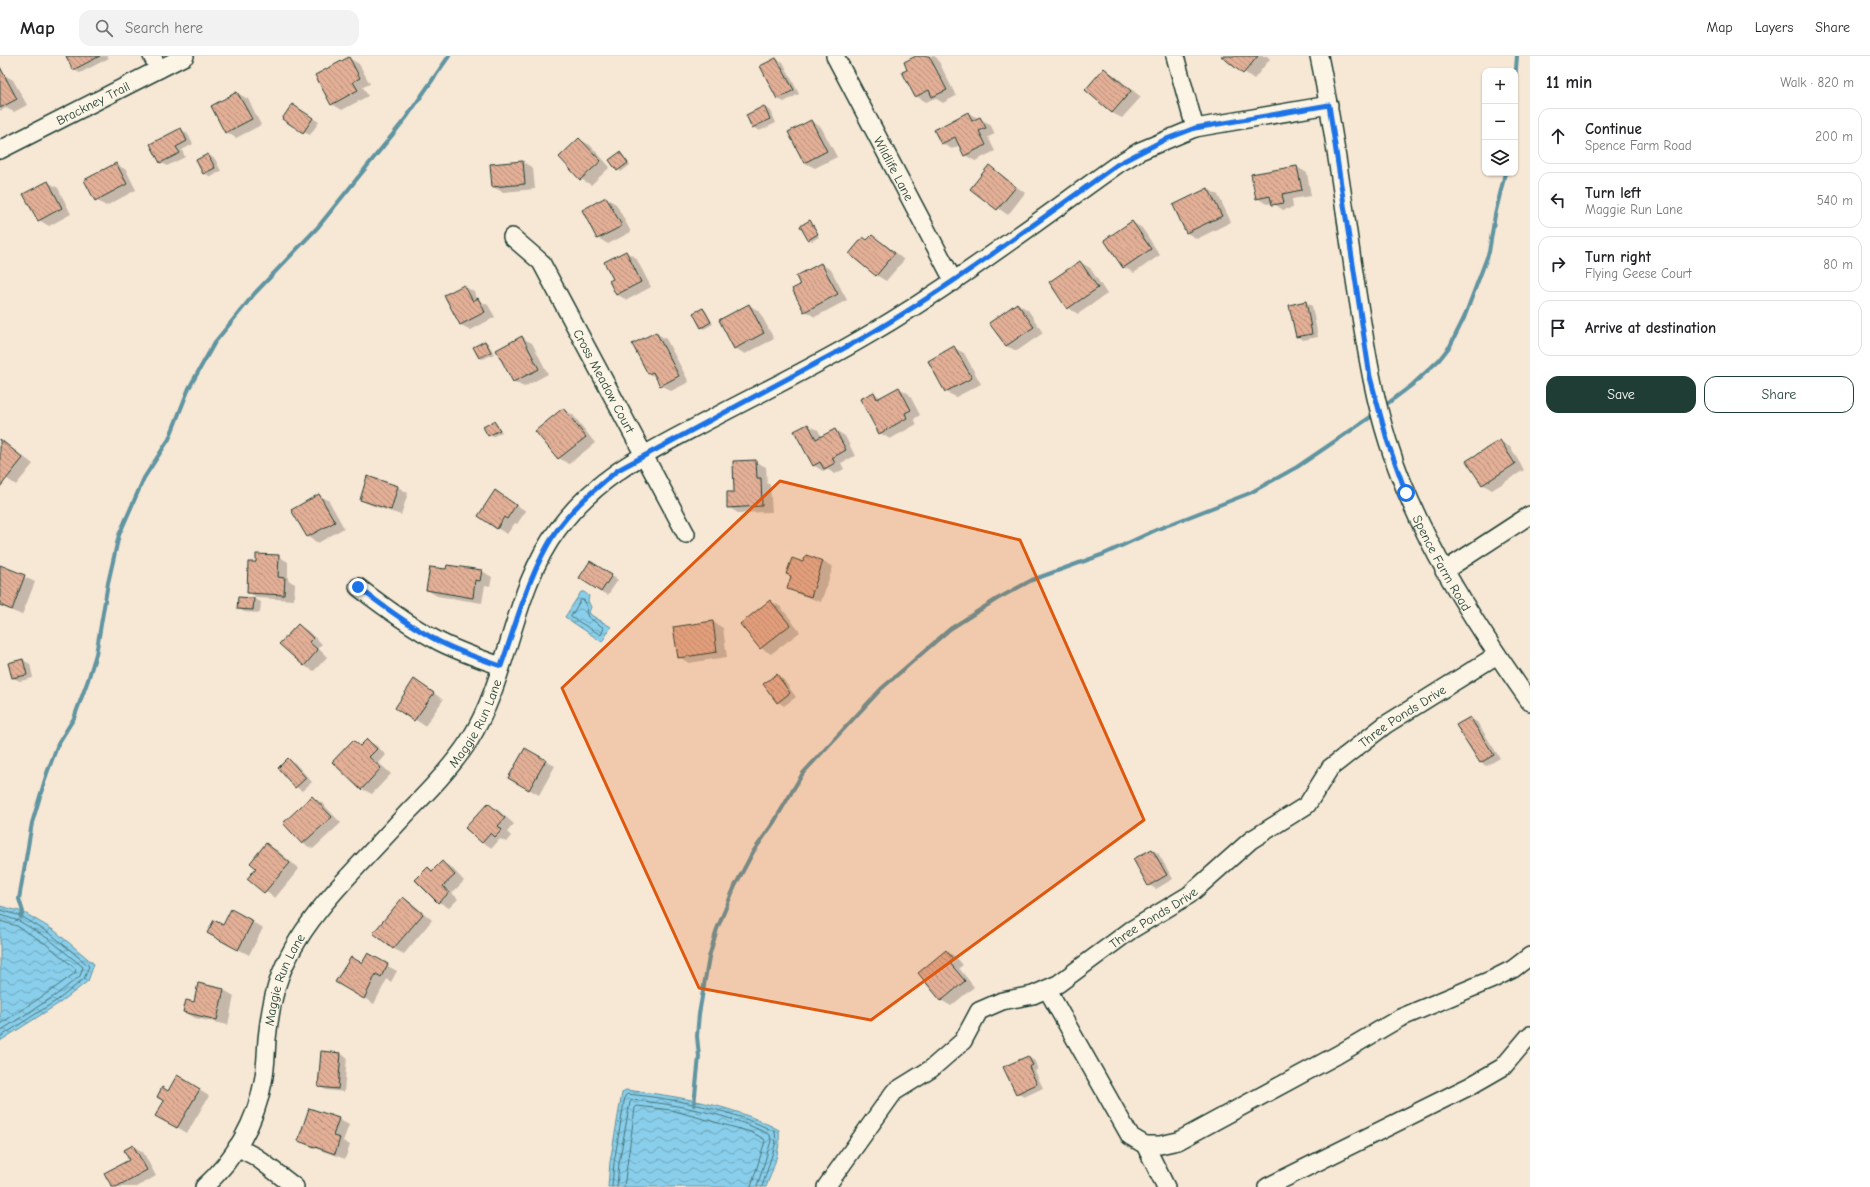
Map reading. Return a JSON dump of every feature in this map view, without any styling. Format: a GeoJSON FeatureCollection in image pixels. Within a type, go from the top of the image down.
{"type":"FeatureCollection","features":[{"type":"Feature","properties":{"kind":"street","name":"Brackney Trail"},"geometry":{"type":"LineString","coordinates":[[0,150],[156,62],[185,56]]}},
{"type":"Feature","properties":{"kind":"street","name":"Wildlife Lane"},"geometry":{"type":"LineString","coordinates":[[835,56],[954,282]]}},
{"type":"Feature","properties":{"kind":"street"},"geometry":{"type":"LineString","coordinates":[[1175,56],[1195,128]]}},
{"type":"Feature","properties":{"kind":"street","name":"Spence Farm Road"},"geometry":{"type":"LineString","coordinates":[[1319,56],[1329,105],[1368,362],[1376,402],[1388,443],[1406,493],[1444,571],[1497,655],[1530,702]]}},
{"type":"Feature","properties":{"kind":"street","name":"Maggie Run Lane"},"geometry":{"type":"LineString","coordinates":[[204,1187],[222,1169],[237,1147],[245,1134],[259,1101],[266,1066],[271,1008],[275,987],[289,954],[317,912],[430,790],[466,746],[486,709],[532,576],[556,532],[572,512],[593,491],[618,470],[644,454],[863,338],[954,282],[1118,164],[1152,146],[1195,128],[1329,105]]}},
{"type":"Feature","properties":{"kind":"street","name":"Cross Meadow Court"},"geometry":{"type":"LineString","coordinates":[[512,238],[542,262],[686,534]]}},
{"type":"Feature","properties":{"kind":"street"},"geometry":{"type":"LineString","coordinates":[[1444,571],[1530,515]]}},
{"type":"Feature","properties":{"kind":"street"},"geometry":{"type":"LineString","coordinates":[[358,587],[379,603],[440,642],[464,653],[501,666]]}},
{"type":"Feature","properties":{"kind":"street","name":"Three Ponds Drive"},"geometry":{"type":"LineString","coordinates":[[826,1187],[894,1092],[931,1069],[963,1041],[979,1011],[1002,1001],[1033,995],[1058,984],[1131,930],[1189,895],[1251,840],[1307,805],[1330,768],[1385,725],[1497,655]]}},
{"type":"Feature","properties":{"kind":"street"},"geometry":{"type":"LineString","coordinates":[[1046,989],[1130,1136],[1145,1145],[1160,1145],[1178,1141],[1337,1055],[1400,1018],[1493,979],[1513,969],[1530,956]]}},
{"type":"Feature","properties":{"kind":"street"},"geometry":{"type":"LineString","coordinates":[[1267,1187],[1503,1067],[1530,1035]]}},
{"type":"Feature","properties":{"kind":"street"},"geometry":{"type":"LineString","coordinates":[[1145,1145],[1166,1187]]}},
{"type":"Feature","properties":{"kind":"street"},"geometry":{"type":"LineString","coordinates":[[237,1147],[256,1157],[295,1187]]}},
{"type":"Feature","properties":{"kind":"highlighted area"},"geometry":{"type":"Polygon","coordinates":[[[780,481],[1020,540],[1144,820],[871,1020],[699,988],[562,688],[780,481]]]}},
{"type":"Feature","properties":{"kind":"water"},"geometry":{"type":"Polygon","coordinates":[[[581,592],[584,592],[589,596],[588,601],[591,607],[589,612],[591,615],[611,627],[602,642],[565,617],[581,592]]]}},
{"type":"Feature","properties":{"kind":"water"},"geometry":{"type":"Polygon","coordinates":[[[0,906],[23,912],[55,931],[94,964],[88,981],[61,1002],[0,1041],[0,906]]]}},
{"type":"Feature","properties":{"kind":"water"},"geometry":{"type":"Polygon","coordinates":[[[625,1090],[665,1095],[705,1103],[743,1114],[779,1130],[778,1152],[766,1187],[608,1187],[610,1162],[622,1093],[625,1090]]]}},
{"type":"Feature","properties":{"kind":"building"},"geometry":{"type":"Polygon","coordinates":[[[66,56],[100,56],[73,70],[66,56]]]}},
{"type":"Feature","properties":{"kind":"building"},"geometry":{"type":"Polygon","coordinates":[[[916,56],[929,56],[947,90],[932,97],[929,90],[915,97],[902,72],[907,70],[904,62],[916,56]]]}},
{"type":"Feature","properties":{"kind":"building"},"geometry":{"type":"Polygon","coordinates":[[[1221,56],[1258,56],[1243,74],[1221,56]]]}},
{"type":"Feature","properties":{"kind":"building"},"geometry":{"type":"Polygon","coordinates":[[[349,57],[360,78],[353,82],[358,90],[331,105],[315,75],[349,57]]]}},
{"type":"Feature","properties":{"kind":"building"},"geometry":{"type":"Polygon","coordinates":[[[776,58],[794,90],[777,99],[760,66],[776,58]]]}},
{"type":"Feature","properties":{"kind":"building"},"geometry":{"type":"Polygon","coordinates":[[[0,67],[17,99],[0,108],[0,67]]]}},
{"type":"Feature","properties":{"kind":"building"},"geometry":{"type":"Polygon","coordinates":[[[1104,68],[1131,91],[1112,113],[1085,90],[1104,68]]]}},
{"type":"Feature","properties":{"kind":"building"},"geometry":{"type":"Polygon","coordinates":[[[237,92],[252,119],[225,133],[211,106],[237,92]]]}},
{"type":"Feature","properties":{"kind":"building"},"geometry":{"type":"Polygon","coordinates":[[[292,104],[313,118],[303,133],[282,119],[292,104]]]}},
{"type":"Feature","properties":{"kind":"building"},"geometry":{"type":"Polygon","coordinates":[[[764,106],[770,119],[752,128],[746,115],[764,106]]]}},
{"type":"Feature","properties":{"kind":"building"},"geometry":{"type":"Polygon","coordinates":[[[968,112],[972,121],[980,117],[986,128],[979,131],[986,145],[964,156],[955,137],[941,144],[934,130],[968,112]]]}},
{"type":"Feature","properties":{"kind":"building"},"geometry":{"type":"Polygon","coordinates":[[[811,120],[827,151],[804,163],[788,132],[811,120]]]}},
{"type":"Feature","properties":{"kind":"building"},"geometry":{"type":"Polygon","coordinates":[[[181,128],[187,141],[176,147],[180,153],[160,163],[150,144],[181,128]]]}},
{"type":"Feature","properties":{"kind":"building"},"geometry":{"type":"Polygon","coordinates":[[[579,138],[601,161],[580,180],[559,157],[579,138]]]}},
{"type":"Feature","properties":{"kind":"building"},"geometry":{"type":"Polygon","coordinates":[[[620,152],[628,163],[617,171],[609,160],[620,152]]]}},
{"type":"Feature","properties":{"kind":"building"},"geometry":{"type":"Polygon","coordinates":[[[208,154],[215,168],[203,174],[196,160],[208,154]]]}},
{"type":"Feature","properties":{"kind":"building"},"geometry":{"type":"Polygon","coordinates":[[[523,161],[525,184],[492,187],[490,164],[523,161]]]}},
{"type":"Feature","properties":{"kind":"building"},"geometry":{"type":"Polygon","coordinates":[[[116,163],[127,184],[95,201],[84,180],[116,163]]]}},
{"type":"Feature","properties":{"kind":"building"},"geometry":{"type":"Polygon","coordinates":[[[989,165],[1016,187],[997,210],[970,189],[989,165]]]}},
{"type":"Feature","properties":{"kind":"building"},"geometry":{"type":"Polygon","coordinates":[[[1297,166],[1302,190],[1282,194],[1284,203],[1272,205],[1270,196],[1256,199],[1251,174],[1297,166]]]}},
{"type":"Feature","properties":{"kind":"building"},"geometry":{"type":"Polygon","coordinates":[[[48,181],[62,208],[38,221],[23,194],[48,181]]]}},
{"type":"Feature","properties":{"kind":"building"},"geometry":{"type":"Polygon","coordinates":[[[1208,188],[1222,216],[1186,233],[1173,205],[1208,188]]]}},
{"type":"Feature","properties":{"kind":"building"},"geometry":{"type":"Polygon","coordinates":[[[606,197],[622,226],[597,239],[582,210],[606,197]]]}},
{"type":"Feature","properties":{"kind":"building"},"geometry":{"type":"Polygon","coordinates":[[[810,220],[818,234],[808,240],[800,226],[810,220]]]}},
{"type":"Feature","properties":{"kind":"building"},"geometry":{"type":"Polygon","coordinates":[[[1132,221],[1151,249],[1123,268],[1104,240],[1132,221]]]}},
{"type":"Feature","properties":{"kind":"building"},"geometry":{"type":"Polygon","coordinates":[[[872,235],[895,253],[876,276],[849,254],[863,237],[867,240],[872,235]]]}},
{"type":"Feature","properties":{"kind":"building"},"geometry":{"type":"Polygon","coordinates":[[[626,251],[641,282],[616,295],[609,281],[613,279],[604,262],[626,251]]]}},
{"type":"Feature","properties":{"kind":"building"},"geometry":{"type":"Polygon","coordinates":[[[1080,261],[1098,288],[1067,309],[1049,282],[1080,261]]]}},
{"type":"Feature","properties":{"kind":"building"},"geometry":{"type":"Polygon","coordinates":[[[821,263],[838,294],[804,312],[792,289],[800,285],[796,276],[821,263]]]}},
{"type":"Feature","properties":{"kind":"building"},"geometry":{"type":"Polygon","coordinates":[[[464,285],[473,301],[478,298],[485,312],[460,325],[444,295],[464,285]]]}},
{"type":"Feature","properties":{"kind":"building"},"geometry":{"type":"Polygon","coordinates":[[[1306,301],[1312,334],[1296,337],[1289,305],[1306,301]]]}},
{"type":"Feature","properties":{"kind":"building"},"geometry":{"type":"Polygon","coordinates":[[[1017,303],[1034,327],[1006,346],[989,323],[1017,303]]]}},
{"type":"Feature","properties":{"kind":"building"},"geometry":{"type":"Polygon","coordinates":[[[749,304],[764,333],[734,349],[719,320],[749,304]]]}},
{"type":"Feature","properties":{"kind":"building"},"geometry":{"type":"Polygon","coordinates":[[[703,308],[711,322],[701,328],[693,313],[703,308]]]}},
{"type":"Feature","properties":{"kind":"building"},"geometry":{"type":"Polygon","coordinates":[[[656,332],[679,376],[660,386],[653,372],[648,374],[632,344],[656,332]]]}},
{"type":"Feature","properties":{"kind":"building"},"geometry":{"type":"Polygon","coordinates":[[[522,336],[539,369],[513,382],[496,350],[522,336]]]}},
{"type":"Feature","properties":{"kind":"building"},"geometry":{"type":"Polygon","coordinates":[[[485,341],[491,352],[479,358],[473,347],[485,341]]]}},
{"type":"Feature","properties":{"kind":"building"},"geometry":{"type":"Polygon","coordinates":[[[954,346],[972,378],[945,392],[928,361],[954,346]]]}},
{"type":"Feature","properties":{"kind":"building"},"geometry":{"type":"Polygon","coordinates":[[[899,387],[911,410],[905,413],[907,418],[879,434],[860,399],[874,392],[877,399],[899,387]]]}},
{"type":"Feature","properties":{"kind":"building"},"geometry":{"type":"Polygon","coordinates":[[[563,408],[586,437],[558,459],[535,431],[563,408]]]}},
{"type":"Feature","properties":{"kind":"building"},"geometry":{"type":"Polygon","coordinates":[[[494,421],[500,430],[488,436],[483,427],[494,421]]]}},
{"type":"Feature","properties":{"kind":"building"},"geometry":{"type":"Polygon","coordinates":[[[808,424],[816,439],[835,429],[846,450],[832,458],[835,463],[824,469],[820,462],[813,466],[794,431],[808,424]]]}},
{"type":"Feature","properties":{"kind":"building"},"geometry":{"type":"Polygon","coordinates":[[[0,439],[23,458],[0,487],[0,439]]]}},
{"type":"Feature","properties":{"kind":"building"},"geometry":{"type":"Polygon","coordinates":[[[1500,440],[1515,464],[1482,485],[1466,461],[1500,440]]]}},
{"type":"Feature","properties":{"kind":"building"},"geometry":{"type":"Polygon","coordinates":[[[756,460],[757,478],[761,478],[762,506],[727,508],[727,492],[734,492],[733,461],[756,460]]]}},
{"type":"Feature","properties":{"kind":"building"},"geometry":{"type":"Polygon","coordinates":[[[367,476],[398,486],[391,510],[360,500],[367,476]]]}},
{"type":"Feature","properties":{"kind":"building"},"geometry":{"type":"Polygon","coordinates":[[[495,490],[516,505],[507,519],[504,517],[497,529],[478,516],[495,490]]]}},
{"type":"Feature","properties":{"kind":"building"},"geometry":{"type":"Polygon","coordinates":[[[319,494],[335,522],[307,537],[291,510],[319,494]]]}},
{"type":"Feature","properties":{"kind":"building"},"geometry":{"type":"Polygon","coordinates":[[[256,554],[279,555],[278,577],[285,578],[284,595],[247,593],[248,562],[256,562],[256,554]]]}},
{"type":"Feature","properties":{"kind":"building"},"geometry":{"type":"Polygon","coordinates":[[[806,555],[823,561],[811,597],[787,589],[791,576],[786,574],[792,558],[803,562],[806,555]]]}},
{"type":"Feature","properties":{"kind":"building"},"geometry":{"type":"Polygon","coordinates":[[[590,561],[612,575],[601,592],[579,578],[590,561]]]}},
{"type":"Feature","properties":{"kind":"building"},"geometry":{"type":"Polygon","coordinates":[[[0,565],[25,575],[12,610],[0,605],[0,565]]]}},
{"type":"Feature","properties":{"kind":"building"},"geometry":{"type":"Polygon","coordinates":[[[447,565],[482,570],[480,581],[475,580],[473,598],[426,590],[430,567],[446,569],[447,565]]]}},
{"type":"Feature","properties":{"kind":"building"},"geometry":{"type":"Polygon","coordinates":[[[238,597],[254,598],[253,610],[237,609],[238,597]]]}},
{"type":"Feature","properties":{"kind":"building"},"geometry":{"type":"Polygon","coordinates":[[[770,600],[790,625],[760,649],[740,624],[770,600]]]}},
{"type":"Feature","properties":{"kind":"building"},"geometry":{"type":"Polygon","coordinates":[[[713,621],[717,652],[678,658],[673,627],[713,621]]]}},
{"type":"Feature","properties":{"kind":"building"},"geometry":{"type":"Polygon","coordinates":[[[298,624],[313,638],[309,642],[318,650],[304,666],[279,644],[298,624]]]}},
{"type":"Feature","properties":{"kind":"building"},"geometry":{"type":"Polygon","coordinates":[[[23,659],[27,675],[12,678],[8,663],[23,659]]]}},
{"type":"Feature","properties":{"kind":"building"},"geometry":{"type":"Polygon","coordinates":[[[777,674],[790,693],[777,703],[763,684],[777,674]]]}},
{"type":"Feature","properties":{"kind":"building"},"geometry":{"type":"Polygon","coordinates":[[[414,679],[434,693],[414,721],[395,708],[414,679]]]}},
{"type":"Feature","properties":{"kind":"building"},"geometry":{"type":"Polygon","coordinates":[[[1470,717],[1494,755],[1480,763],[1456,725],[1470,717]]]}},
{"type":"Feature","properties":{"kind":"building"},"geometry":{"type":"Polygon","coordinates":[[[367,739],[377,749],[369,757],[381,768],[361,790],[332,762],[353,740],[360,746],[367,739]]]}},
{"type":"Feature","properties":{"kind":"building"},"geometry":{"type":"Polygon","coordinates":[[[525,748],[546,760],[529,790],[508,778],[525,748]]]}},
{"type":"Feature","properties":{"kind":"building"},"geometry":{"type":"Polygon","coordinates":[[[288,758],[306,778],[295,788],[278,768],[288,758]]]}},
{"type":"Feature","properties":{"kind":"building"},"geometry":{"type":"Polygon","coordinates":[[[312,796],[332,817],[302,844],[283,823],[312,796]]]}},
{"type":"Feature","properties":{"kind":"building"},"geometry":{"type":"Polygon","coordinates":[[[488,803],[505,818],[498,826],[502,830],[495,837],[491,833],[482,843],[465,828],[488,803]]]}},
{"type":"Feature","properties":{"kind":"building"},"geometry":{"type":"Polygon","coordinates":[[[266,843],[290,863],[264,893],[247,879],[256,868],[250,863],[266,843]]]}},
{"type":"Feature","properties":{"kind":"building"},"geometry":{"type":"Polygon","coordinates":[[[1152,849],[1167,875],[1148,886],[1133,859],[1152,849]]]}},
{"type":"Feature","properties":{"kind":"building"},"geometry":{"type":"Polygon","coordinates":[[[442,861],[455,875],[443,886],[449,893],[438,903],[415,880],[428,867],[432,871],[442,861]]]}},
{"type":"Feature","properties":{"kind":"building"},"geometry":{"type":"Polygon","coordinates":[[[403,897],[423,914],[393,949],[373,933],[403,897]]]}},
{"type":"Feature","properties":{"kind":"building"},"geometry":{"type":"Polygon","coordinates":[[[231,909],[253,921],[238,950],[207,933],[214,920],[223,925],[231,909]]]}},
{"type":"Feature","properties":{"kind":"building"},"geometry":{"type":"Polygon","coordinates":[[[946,950],[953,959],[949,962],[965,981],[941,1001],[918,973],[946,950]]]}},
{"type":"Feature","properties":{"kind":"building"},"geometry":{"type":"Polygon","coordinates":[[[368,953],[388,964],[381,977],[376,974],[364,999],[335,982],[351,957],[362,963],[368,953]]]}},
{"type":"Feature","properties":{"kind":"building"},"geometry":{"type":"Polygon","coordinates":[[[198,983],[224,989],[217,1020],[183,1012],[186,1000],[194,1002],[198,983]]]}},
{"type":"Feature","properties":{"kind":"building"},"geometry":{"type":"Polygon","coordinates":[[[321,1051],[341,1053],[338,1089],[318,1087],[321,1051]]]}},
{"type":"Feature","properties":{"kind":"building"},"geometry":{"type":"Polygon","coordinates":[[[1028,1056],[1033,1065],[1029,1067],[1037,1084],[1016,1094],[1003,1067],[1028,1056]]]}},
{"type":"Feature","properties":{"kind":"building"},"geometry":{"type":"Polygon","coordinates":[[[177,1075],[200,1089],[177,1128],[155,1116],[164,1101],[157,1097],[162,1087],[168,1091],[177,1075]]]}},
{"type":"Feature","properties":{"kind":"building"},"geometry":{"type":"Polygon","coordinates":[[[309,1108],[339,1118],[333,1136],[340,1138],[335,1154],[298,1141],[309,1108]]]}},
{"type":"Feature","properties":{"kind":"building"},"geometry":{"type":"Polygon","coordinates":[[[133,1145],[147,1170],[116,1187],[112,1187],[104,1173],[129,1160],[124,1150],[133,1145]]]}},
{"type":"Feature","properties":{"kind":"waterway"},"geometry":{"type":"LineString","coordinates":[[21,917],[23,912],[19,899],[32,823],[47,773],[58,744],[74,718],[88,680],[96,654],[108,583],[119,535],[144,478],[169,439],[189,388],[215,342],[255,293],[318,227],[406,118],[449,56]]}},
{"type":"Feature","properties":{"kind":"waterway"},"geometry":{"type":"LineString","coordinates":[[1516,68],[1517,56]]}},
{"type":"Feature","properties":{"kind":"waterway"},"geometry":{"type":"LineString","coordinates":[[1383,407],[1412,385],[1439,360],[1450,346],[1464,318],[1489,252],[1495,215],[1504,176]]}},
{"type":"Feature","properties":{"kind":"waterway"},"geometry":{"type":"LineString","coordinates":[[694,1105],[699,1057],[697,1036],[699,1014],[709,957],[717,929],[735,886],[753,852],[774,822],[803,773],[881,689],[950,629],[997,599],[1032,580],[1104,554],[1158,529],[1250,493],[1297,467],[1375,414]]}},
{"type":"Feature","properties":{"kind":"route"},"geometry":{"type":"LineString","coordinates":[[358,587],[379,603],[440,642],[464,653],[501,666],[532,576],[544,552],[556,532],[572,512],[593,491],[618,470],[644,454],[799,373],[896,319],[975,267],[1118,164],[1140,151],[1195,128],[1329,105],[1370,377],[1388,443],[1406,493]]}}]}
